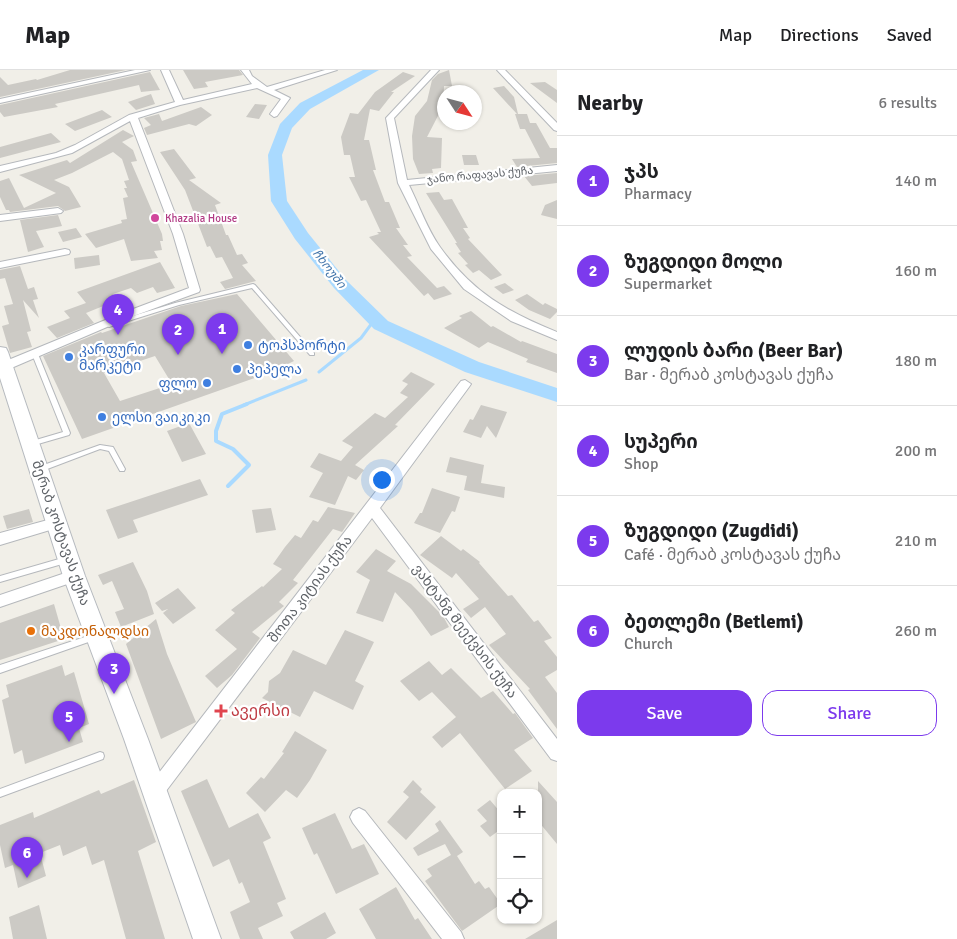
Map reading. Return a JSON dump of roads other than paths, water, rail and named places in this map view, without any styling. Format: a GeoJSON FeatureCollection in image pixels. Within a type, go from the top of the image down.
{"type":"FeatureCollection","features":[{"type":"Feature","properties":{"kind":"main road","name":"მერაბ კოსტავას ქუჩა"},"geometry":{"type":"LineString","coordinates":[[3,359],[71,568],[207,939]]}},
{"type":"Feature","properties":{"kind":"street"},"geometry":{"type":"LineString","coordinates":[[0,100],[146,70]]}},
{"type":"Feature","properties":{"kind":"street"},"geometry":{"type":"LineString","coordinates":[[165,70],[180,104]]}},
{"type":"Feature","properties":{"kind":"street"},"geometry":{"type":"LineString","coordinates":[[245,70],[249,77],[262,87],[286,98],[274,114]]}},
{"type":"Feature","properties":{"kind":"street"},"geometry":{"type":"LineString","coordinates":[[0,168],[59,155],[78,148],[104,130],[133,117],[211,94],[262,87],[333,70]]}},
{"type":"Feature","properties":{"kind":"street"},"geometry":{"type":"LineString","coordinates":[[435,70],[390,118],[403,183],[436,247],[468,287],[515,319],[557,336]]}},
{"type":"Feature","properties":{"kind":"street"},"geometry":{"type":"LineString","coordinates":[[501,70],[557,128]]}},
{"type":"Feature","properties":{"kind":"street"},"geometry":{"type":"LineString","coordinates":[[3,359],[35,354],[124,316],[195,290],[178,234],[133,117]]}},
{"type":"Feature","properties":{"kind":"street","name":"ჯანო რაფავას ქუჩა"},"geometry":{"type":"LineString","coordinates":[[403,183],[557,168]]}},
{"type":"Feature","properties":{"kind":"street"},"geometry":{"type":"LineString","coordinates":[[0,218],[58,211]]}},
{"type":"Feature","properties":{"kind":"street"},"geometry":{"type":"LineString","coordinates":[[0,265],[65,252]]}},
{"type":"Feature","properties":{"kind":"street","name":"შოთა კიტიას ქუჩა"},"geometry":{"type":"LineString","coordinates":[[154,793],[372,508],[464,384]]}},
{"type":"Feature","properties":{"kind":"street","name":"ვახტანგ მეექვსის ქუჩა"},"geometry":{"type":"LineString","coordinates":[[372,508],[557,753]]}},
{"type":"Feature","properties":{"kind":"street"},"geometry":{"type":"LineString","coordinates":[[0,539],[56,523]]}},
{"type":"Feature","properties":{"kind":"street"},"geometry":{"type":"LineString","coordinates":[[0,600],[71,568]]}},
{"type":"Feature","properties":{"kind":"street"},"geometry":{"type":"LineString","coordinates":[[359,817],[454,939]]}},
{"type":"Feature","properties":{"kind":"lane"},"geometry":{"type":"LineString","coordinates":[[92,331],[177,304],[254,286],[312,354]]}},
{"type":"Feature","properties":{"kind":"lane"},"geometry":{"type":"LineString","coordinates":[[31,444],[67,434],[35,354]]}},
{"type":"Feature","properties":{"kind":"lane"},"geometry":{"type":"LineString","coordinates":[[39,469],[100,447],[111,449],[122,469]]}},
{"type":"Feature","properties":{"kind":"lane"},"geometry":{"type":"LineString","coordinates":[[0,579],[71,568]]}},
{"type":"Feature","properties":{"kind":"lane"},"geometry":{"type":"LineString","coordinates":[[0,669],[97,636]]}},
{"type":"Feature","properties":{"kind":"lane"},"geometry":{"type":"LineString","coordinates":[[0,793],[100,756]]}},
{"type":"Feature","properties":{"kind":"waterway","name":"ჩხოუში"},"geometry":{"type":"LineString","coordinates":[[373,70],[305,106],[285,127],[275,155],[279,201],[301,236],[340,284],[381,325],[472,367],[557,395]]}},
{"type":"Feature","properties":{"kind":"waterway"},"geometry":{"type":"LineString","coordinates":[[319,372],[361,338],[375,319]]}},
{"type":"Feature","properties":{"kind":"waterway"},"geometry":{"type":"LineString","coordinates":[[244,405],[306,380]]}},
{"type":"Feature","properties":{"kind":"waterway"},"geometry":{"type":"LineString","coordinates":[[228,486],[249,465],[233,449],[216,441],[216,431],[222,414],[247,404]]}},
{"type":"Feature","properties":{"kind":"place","name":"Khazalia House"},"geometry":{"type":"Point","coordinates":[155,218]}},
{"type":"Feature","properties":{"kind":"place","name":"სუპერი"},"geometry":{"type":"Point","coordinates":[118,335]}},
{"type":"Feature","properties":{"kind":"place","name":"ტოპსპორტი"},"geometry":{"type":"Point","coordinates":[248,345]}},
{"type":"Feature","properties":{"kind":"place","name":"ჯპს"},"geometry":{"type":"Point","coordinates":[222,354]}},
{"type":"Feature","properties":{"kind":"place","name":"ზუგდიდი მოლი"},"geometry":{"type":"Point","coordinates":[178,355]}},
{"type":"Feature","properties":{"kind":"place","name":"კარფური მარკეტი"},"geometry":{"type":"Point","coordinates":[69,357]}},
{"type":"Feature","properties":{"kind":"place","name":"პეპელა"},"geometry":{"type":"Point","coordinates":[237,369]}},
{"type":"Feature","properties":{"kind":"place","name":"ფლო"},"geometry":{"type":"Point","coordinates":[207,383]}},
{"type":"Feature","properties":{"kind":"place","name":"ელსი ვაიკიკი"},"geometry":{"type":"Point","coordinates":[102,417]}},
{"type":"Feature","properties":{"kind":"place","name":"მაკდონალდსი"},"geometry":{"type":"Point","coordinates":[31,631]}},
{"type":"Feature","properties":{"kind":"place","name":"ლუდის ბარი (Beer Bar)"},"geometry":{"type":"Point","coordinates":[114,694]}},
{"type":"Feature","properties":{"kind":"place","name":"ავერსი"},"geometry":{"type":"Point","coordinates":[221,711]}},
{"type":"Feature","properties":{"kind":"place","name":"ზუგდიდი (Zugdidi)"},"geometry":{"type":"Point","coordinates":[69,742]}},
{"type":"Feature","properties":{"kind":"place","name":"ბეთლემი (Betlemi)"},"geometry":{"type":"Point","coordinates":[27,878]}}]}
